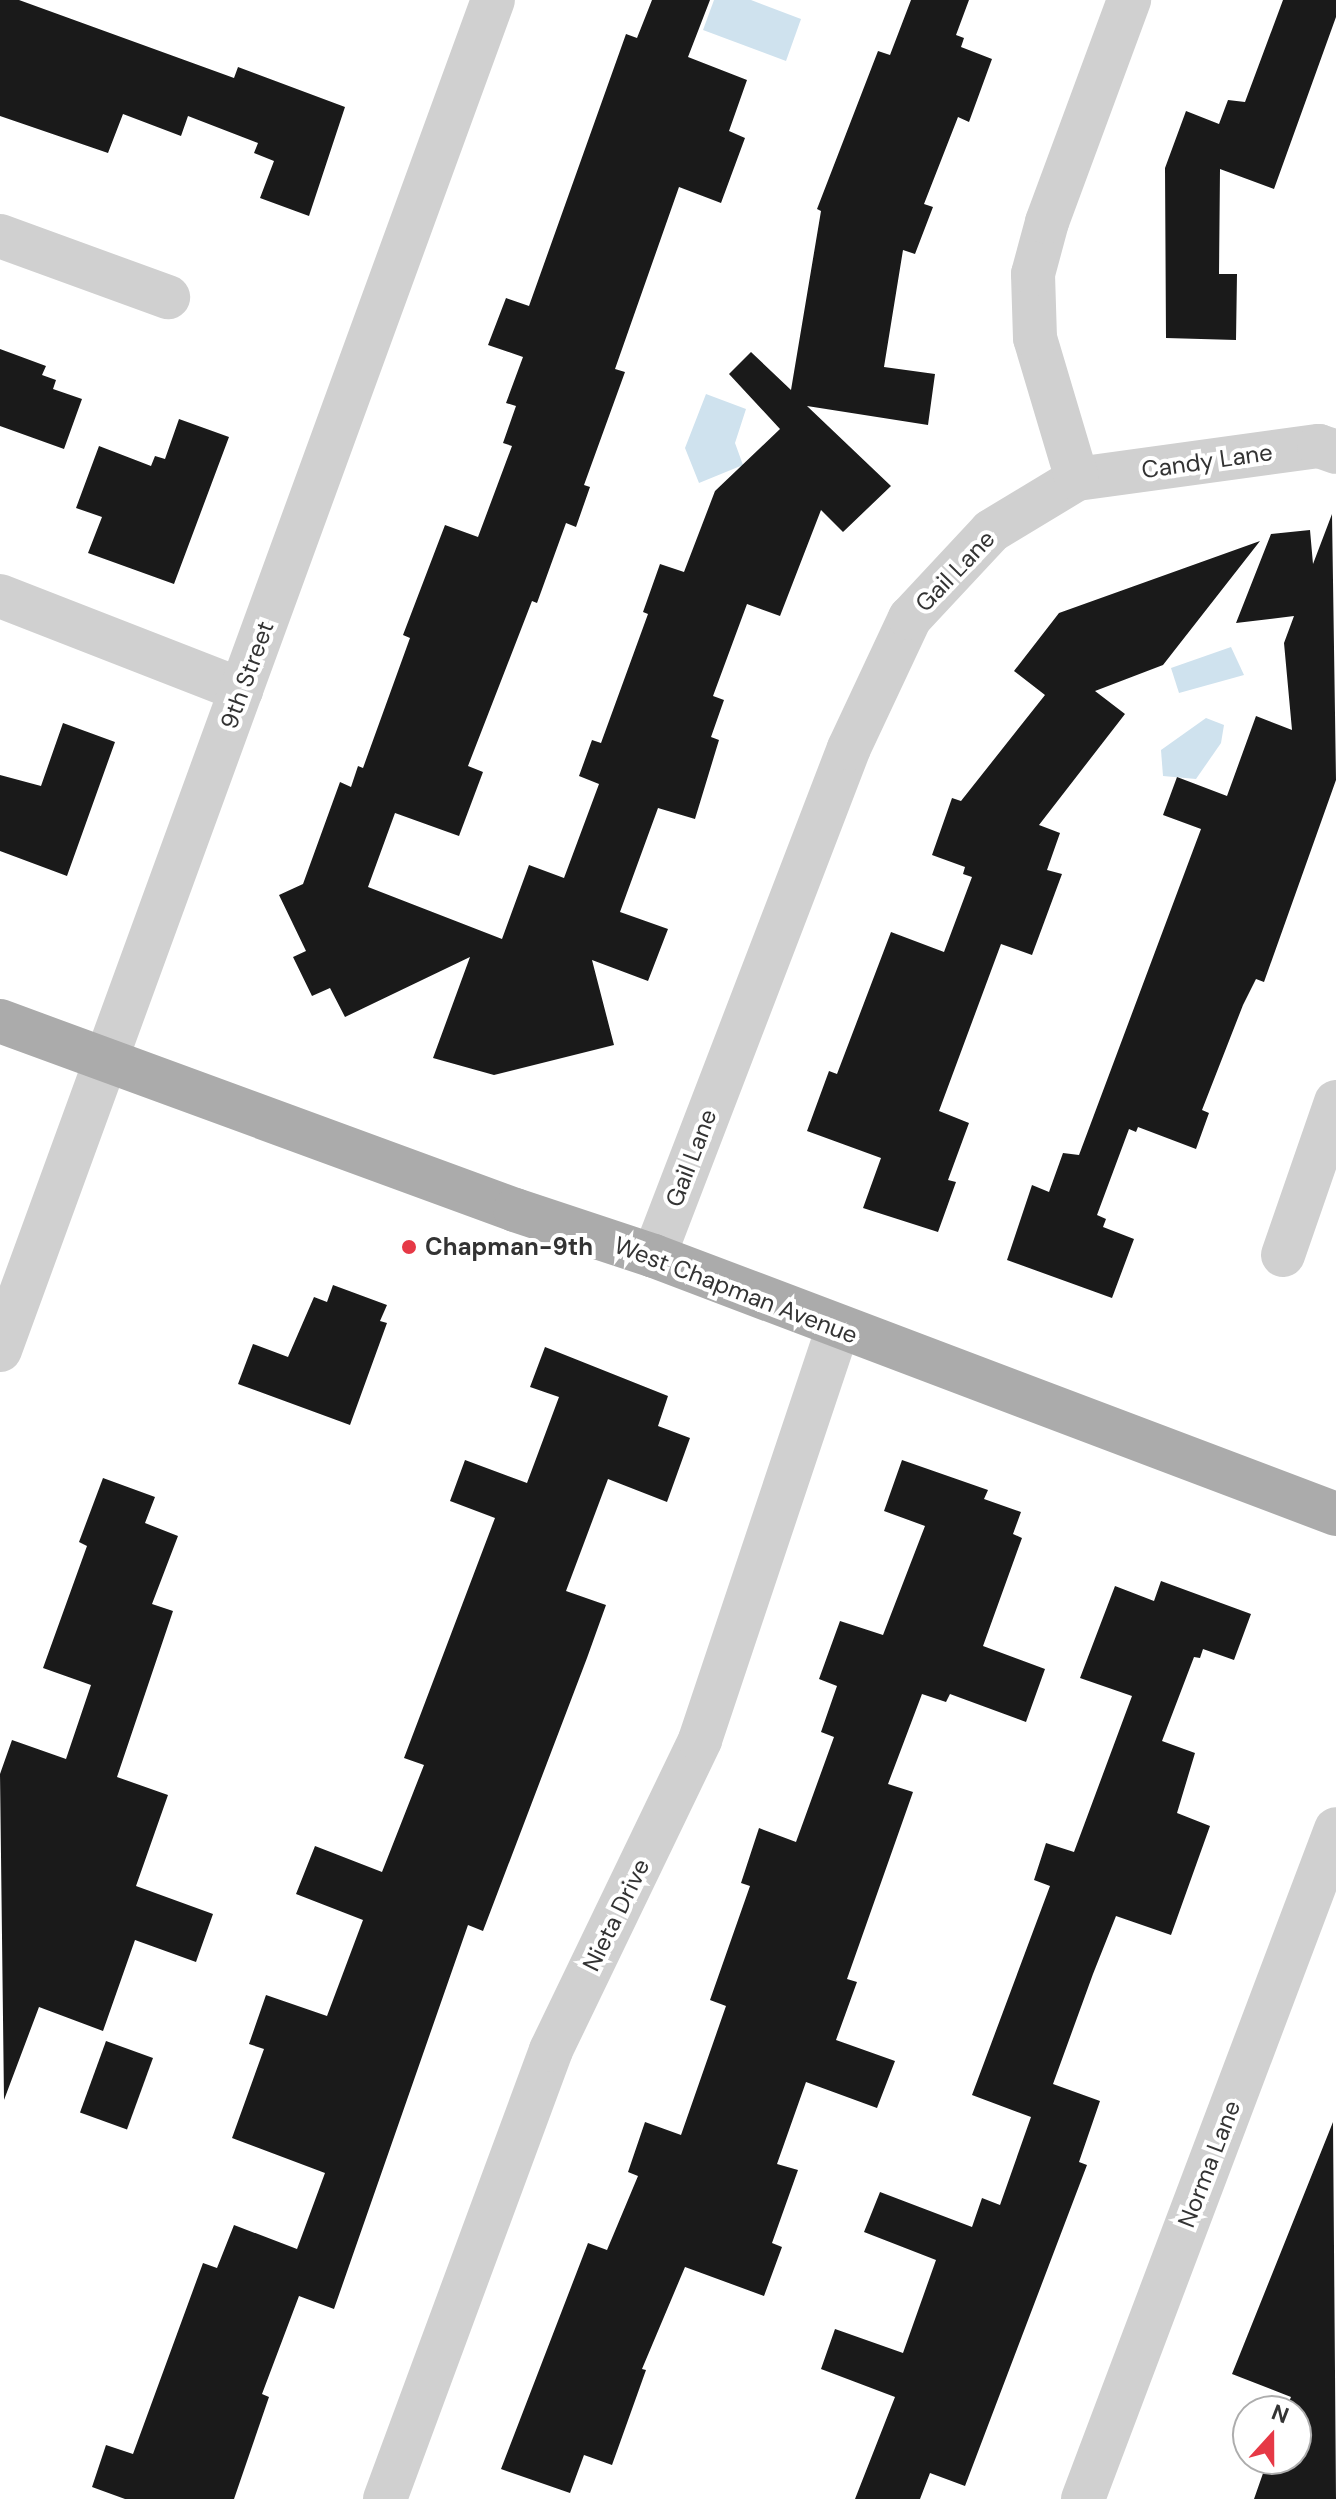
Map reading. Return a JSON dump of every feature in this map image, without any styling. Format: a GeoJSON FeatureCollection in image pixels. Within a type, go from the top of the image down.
{"type":"FeatureCollection","features":[{"type":"Feature","properties":{"kind":"main road","name":"West Chapman Avenue"},"geometry":{"type":"LineString","coordinates":[[0,1021],[654,1256],[1336,1514]]}},
{"type":"Feature","properties":{"kind":"street","name":"9th Street"},"geometry":{"type":"LineString","coordinates":[[0,1350],[493,0]]}},
{"type":"Feature","properties":{"kind":"street"},"geometry":{"type":"LineString","coordinates":[[1077,479],[1035,338],[1033,274],[1047,222],[1129,0]]}},
{"type":"Feature","properties":{"kind":"street"},"geometry":{"type":"LineString","coordinates":[[0,236],[168,297]]}},
{"type":"Feature","properties":{"kind":"street","name":"Candy Lane"},"geometry":{"type":"LineString","coordinates":[[1077,479],[1319,446],[1336,452]]}},
{"type":"Feature","properties":{"kind":"street","name":"Gail Lane"},"geometry":{"type":"LineString","coordinates":[[654,1256],[849,748],[910,618],[991,531],[1077,479]]}},
{"type":"Feature","properties":{"kind":"street"},"geometry":{"type":"LineString","coordinates":[[0,596],[241,690]]}},
{"type":"Feature","properties":{"kind":"street"},"geometry":{"type":"LineString","coordinates":[[1283,1255],[1336,1102]]}},
{"type":"Feature","properties":{"kind":"street","name":"Nieta Drive"},"geometry":{"type":"LineString","coordinates":[[385,2499],[551,2050],[700,1740],[838,1328]]}},
{"type":"Feature","properties":{"kind":"street","name":"Norma Lane"},"geometry":{"type":"LineString","coordinates":[[1083,2499],[1336,1829]]}},
{"type":"Feature","properties":{"kind":"water"},"geometry":{"type":"Polygon","coordinates":[[[714,0],[751,0],[801,19],[786,61],[703,30],[714,0]]]}},
{"type":"Feature","properties":{"kind":"water"},"geometry":{"type":"Polygon","coordinates":[[[706,394],[746,409],[735,443],[743,465],[699,483],[685,448],[706,394]]]}},
{"type":"Feature","properties":{"kind":"water"},"geometry":{"type":"Polygon","coordinates":[[[1231,647],[1244,675],[1179,693],[1171,668],[1231,647]]]}},
{"type":"Feature","properties":{"kind":"water"},"geometry":{"type":"Polygon","coordinates":[[[1206,718],[1224,725],[1221,743],[1196,779],[1163,776],[1161,750],[1206,718]]]}},
{"type":"Feature","properties":{"kind":"building"},"geometry":{"type":"Polygon","coordinates":[[[0,0],[19,0],[234,78],[238,67],[345,107],[309,216],[260,198],[274,161],[254,153],[258,143],[188,116],[181,136],[123,114],[108,153],[0,116],[0,0]]]}},
{"type":"Feature","properties":{"kind":"building"},"geometry":{"type":"Polygon","coordinates":[[[652,0],[710,0],[688,57],[747,80],[729,131],[745,138],[721,203],[679,187],[615,369],[625,372],[584,485],[590,487],[576,527],[566,523],[537,603],[532,601],[468,766],[483,772],[459,836],[395,813],[368,887],[502,939],[529,865],[564,878],[599,784],[579,776],[592,740],[601,743],[648,614],[643,612],[660,564],[684,572],[715,491],[780,429],[729,374],[751,352],[791,390],[821,211],[817,209],[878,51],[890,55],[911,0],[969,0],[956,35],[964,38],[961,47],[992,59],[969,122],[958,117],[924,204],[933,207],[915,254],[903,250],[884,367],[935,374],[928,425],[807,406],[891,486],[843,532],[821,510],[780,616],[747,604],[713,696],[724,700],[711,737],[719,740],[695,819],[658,808],[620,912],[668,929],[648,981],[592,960],[614,1045],[494,1075],[433,1058],[470,957],[345,1017],[330,988],[312,996],[293,957],[306,951],[279,895],[303,884],[340,782],[351,787],[358,766],[363,768],[410,638],[403,635],[445,525],[478,537],[512,446],[503,443],[516,406],[506,403],[523,357],[488,345],[506,298],[529,306],[626,34],[637,38],[652,0]]]}},
{"type":"Feature","properties":{"kind":"building"},"geometry":{"type":"Polygon","coordinates":[[[1283,0],[1336,0],[1336,17],[1274,189],[1220,169],[1219,274],[1237,274],[1236,340],[1166,338],[1165,168],[1186,111],[1219,124],[1228,100],[1245,102],[1283,0]]]}},
{"type":"Feature","properties":{"kind":"building"},"geometry":{"type":"Polygon","coordinates":[[[0,349],[46,366],[42,375],[56,380],[53,389],[82,399],[64,449],[0,426],[0,349]]]}},
{"type":"Feature","properties":{"kind":"building"},"geometry":{"type":"Polygon","coordinates":[[[179,419],[229,437],[174,584],[88,553],[102,517],[76,508],[99,446],[151,466],[155,456],[165,459],[179,419]]]}},
{"type":"Feature","properties":{"kind":"building"},"geometry":{"type":"Polygon","coordinates":[[[1332,514],[1336,780],[1264,982],[1256,979],[1243,1005],[1202,1110],[1209,1113],[1196,1149],[1138,1127],[1136,1132],[1129,1129],[1097,1215],[1106,1219],[1103,1227],[1134,1239],[1112,1298],[1007,1260],[1032,1185],[1049,1192],[1063,1153],[1079,1155],[1201,829],[1163,815],[1177,777],[1227,796],[1256,716],[1292,730],[1284,643],[1294,616],[1236,623],[1271,534],[1310,530],[1313,564],[1332,514]]]}},
{"type":"Feature","properties":{"kind":"building"},"geometry":{"type":"Polygon","coordinates":[[[1260,541],[1163,665],[1095,691],[1125,714],[1039,825],[1060,833],[1047,870],[1062,874],[1032,955],[1001,944],[939,1111],[969,1123],[948,1180],[956,1182],[938,1232],[863,1208],[881,1158],[807,1131],[829,1071],[837,1074],[891,932],[944,952],[972,877],[963,874],[965,867],[932,855],[952,798],[961,801],[1045,695],[1014,671],[1059,613],[1260,541]]]}},
{"type":"Feature","properties":{"kind":"building"},"geometry":{"type":"Polygon","coordinates":[[[63,723],[115,742],[67,876],[0,851],[0,775],[41,786],[63,723]]]}},
{"type":"Feature","properties":{"kind":"building"},"geometry":{"type":"Polygon","coordinates":[[[333,1285],[387,1305],[380,1321],[387,1323],[350,1425],[238,1384],[253,1344],[288,1357],[314,1297],[327,1302],[333,1285]]]}},
{"type":"Feature","properties":{"kind":"building"},"geometry":{"type":"Polygon","coordinates":[[[545,1347],[668,1396],[658,1426],[690,1438],[667,1502],[608,1479],[566,1591],[606,1605],[587,1658],[483,1931],[468,1925],[334,2309],[299,2296],[262,2394],[269,2397],[234,2499],[125,2499],[92,2487],[106,2445],[133,2454],[203,2263],[217,2268],[234,2225],[297,2249],[325,2173],[232,2138],[264,2049],[249,2044],[266,1995],[327,2016],[363,1920],[296,1894],[315,1846],[382,1872],[424,1765],[404,1758],[495,1518],[450,1501],[465,1460],[527,1483],[559,1397],[530,1387],[545,1347]]]}},
{"type":"Feature","properties":{"kind":"building"},"geometry":{"type":"Polygon","coordinates":[[[902,1460],[988,1490],[984,1499],[1021,1512],[1013,1534],[1022,1538],[983,1646],[1045,1669],[1026,1722],[950,1694],[946,1702],[922,1694],[888,1784],[913,1792],[847,1979],[857,1982],[836,2040],[895,2061],[877,2108],[806,2082],[777,2164],[798,2170],[772,2243],[782,2247],[764,2296],[685,2267],[642,2369],[646,2370],[612,2465],[584,2455],[570,2493],[501,2469],[588,2243],[607,2250],[638,2176],[628,2172],[645,2122],[681,2135],[726,2006],[710,2000],[750,1886],[741,1883],[759,1828],[796,1842],[834,1737],[821,1732],[837,1686],[819,1679],[840,1621],[883,1635],[925,1526],[884,1511],[902,1460]]]}},
{"type":"Feature","properties":{"kind":"building"},"geometry":{"type":"Polygon","coordinates":[[[103,1478],[155,1497],[145,1523],[178,1536],[152,1604],[173,1611],[117,1777],[168,1795],[136,1886],[213,1914],[196,1962],[135,1940],[103,2031],[39,2007],[4,2100],[0,1774],[12,1740],[66,1759],[91,1685],[43,1668],[87,1546],[79,1542],[103,1478]]]}},
{"type":"Feature","properties":{"kind":"building"},"geometry":{"type":"Polygon","coordinates":[[[1161,1581],[1251,1614],[1234,1660],[1203,1649],[1200,1658],[1194,1657],[1162,1741],[1195,1753],[1177,1813],[1210,1826],[1171,1935],[1116,1916],[1093,1974],[1053,2084],[1100,2101],[1079,2162],[1087,2165],[965,2486],[930,2473],[920,2499],[855,2499],[895,2397],[821,2369],[835,2329],[903,2353],[936,2260],[864,2232],[880,2192],[972,2227],[982,2198],[1000,2205],[1031,2117],[972,2095],[1050,1886],[1034,1880],[1046,1843],[1074,1852],[1132,1696],[1080,1678],[1115,1586],[1154,1601],[1161,1581]]]}},
{"type":"Feature","properties":{"kind":"building"},"geometry":{"type":"Polygon","coordinates":[[[106,2041],[153,2058],[127,2130],[80,2112],[106,2041]]]}},
{"type":"Feature","properties":{"kind":"building"},"geometry":{"type":"Polygon","coordinates":[[[1333,2122],[1336,2499],[1254,2499],[1262,2475],[1312,2475],[1312,2395],[1286,2395],[1232,2374],[1333,2122]]]}},
{"type":"Feature","properties":{"kind":"place","name":"Chapman-9th"},"geometry":{"type":"Point","coordinates":[409,1247]}}]}
